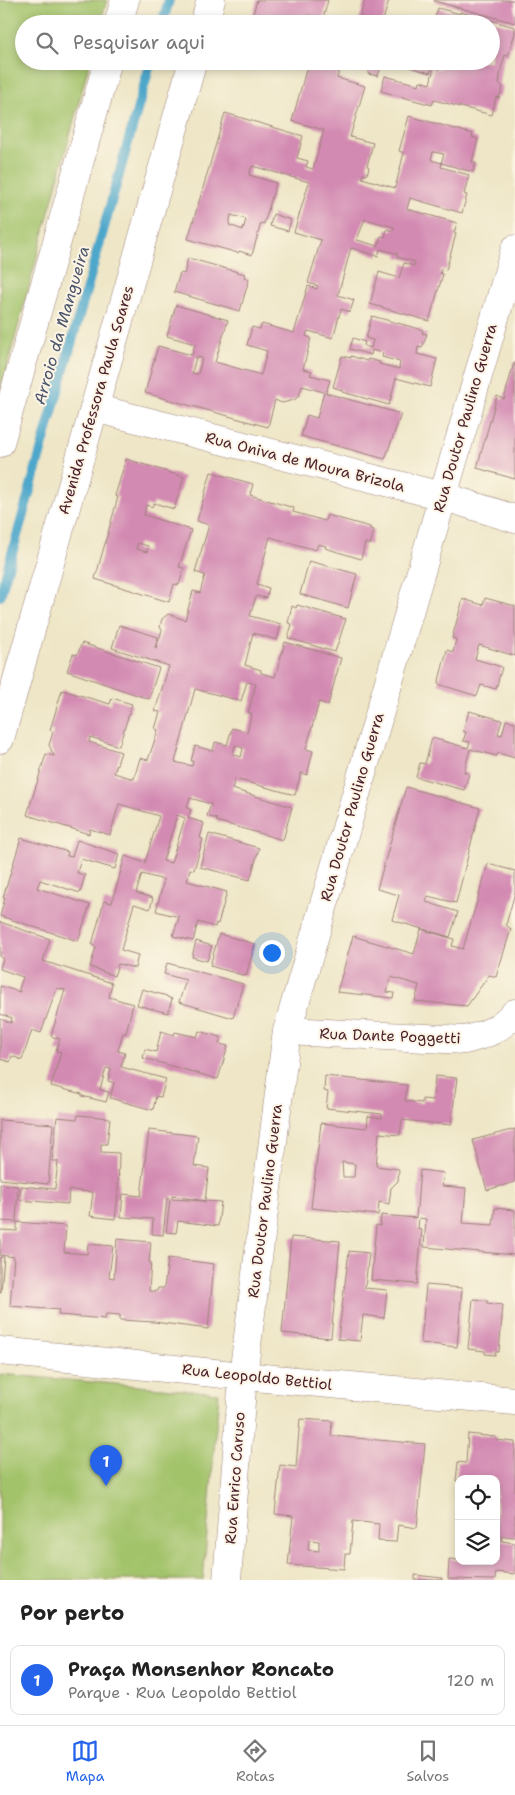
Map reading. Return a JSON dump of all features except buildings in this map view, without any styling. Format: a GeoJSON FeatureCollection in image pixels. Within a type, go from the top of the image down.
{"type":"FeatureCollection","features":[{"type":"Feature","properties":{"kind":"street"},"geometry":{"type":"LineString","coordinates":[[121,15],[125,0]]}},
{"type":"Feature","properties":{"kind":"street"},"geometry":{"type":"LineString","coordinates":[[207,15],[211,0]]}},
{"type":"Feature","properties":{"kind":"street"},"geometry":{"type":"LineString","coordinates":[[0,442],[105,70]]}},
{"type":"Feature","properties":{"kind":"street","name":"Avenida Professora Paula Soares"},"geometry":{"type":"LineString","coordinates":[[0,738],[190,70]]}},
{"type":"Feature","properties":{"kind":"street","name":"Rua Doutor Paulino Guerra"},"geometry":{"type":"LineString","coordinates":[[243,1376],[287,1031],[515,249]]}},
{"type":"Feature","properties":{"kind":"street","name":"Rua Oniva de Moura Brizola"},"geometry":{"type":"LineString","coordinates":[[94,408],[442,496],[515,519]]}},
{"type":"Feature","properties":{"kind":"street","name":"Rua Dante Poggetti"},"geometry":{"type":"LineString","coordinates":[[287,1031],[465,1040],[483,1035],[502,1026],[515,1013]]}},
{"type":"Feature","properties":{"kind":"street","name":"Rua Leopoldo Bettiol"},"geometry":{"type":"LineString","coordinates":[[0,1351],[515,1401]]}},
{"type":"Feature","properties":{"kind":"street","name":"Rua Enrico Caruso"},"geometry":{"type":"LineString","coordinates":[[227,1580],[243,1376]]}},
{"type":"Feature","properties":{"kind":"green space"},"geometry":{"type":"Polygon","coordinates":[[[0,0],[107,0],[103,15],[15,15],[15,70],[88,70],[0,393],[0,0]]]}},
{"type":"Feature","properties":{"kind":"green space"},"geometry":{"type":"Polygon","coordinates":[[[0,1374],[219,1393],[203,1580],[0,1580],[0,1374]]]}},
{"type":"Feature","properties":{"kind":"waterway","name":"Arroio da Mangueira"},"geometry":{"type":"LineString","coordinates":[[165,15],[169,0]]}},
{"type":"Feature","properties":{"kind":"waterway","name":"Arroio da Mangueira"},"geometry":{"type":"LineString","coordinates":[[0,596],[148,70]]}},
{"type":"Feature","properties":{"kind":"place","name":"Praça Monsenhor Roncato"},"geometry":{"type":"Point","coordinates":[106,1486]}}]}
